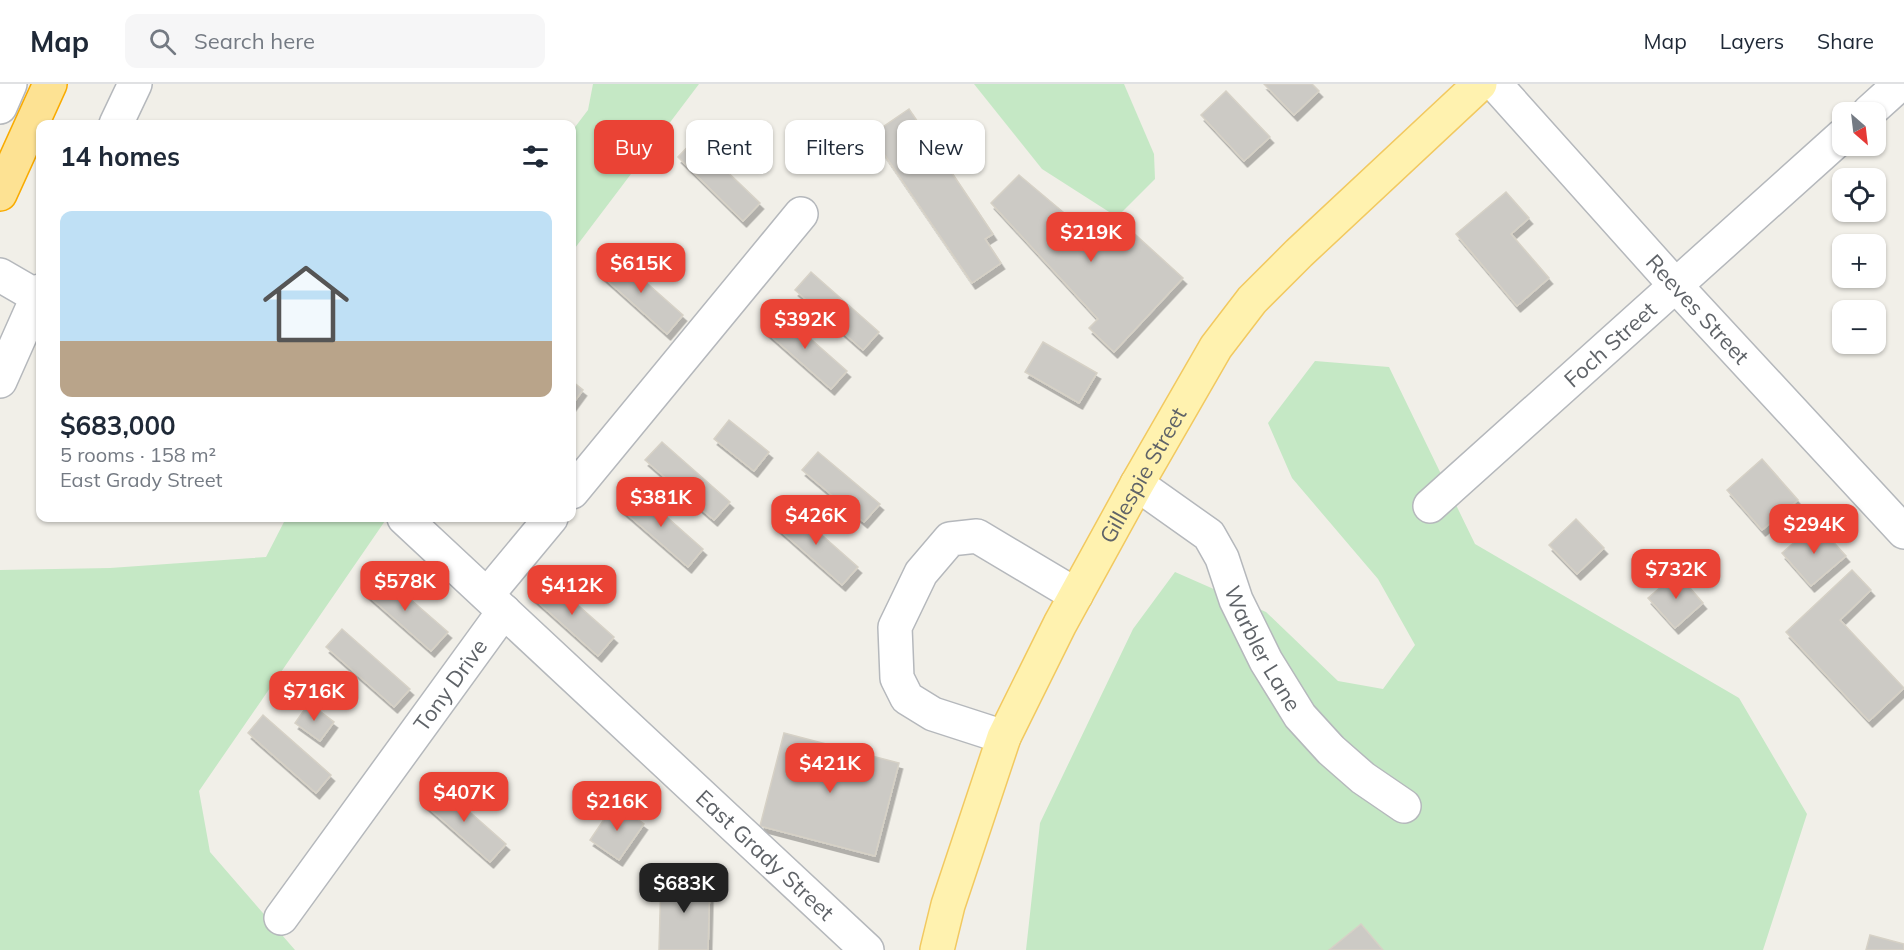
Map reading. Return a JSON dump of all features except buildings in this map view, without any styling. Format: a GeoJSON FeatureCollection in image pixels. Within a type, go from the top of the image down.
{"type":"FeatureCollection","features":[{"type":"Feature","properties":{"kind":"highway"},"geometry":{"type":"LineString","coordinates":[[0,194],[50,84]]}},
{"type":"Feature","properties":{"kind":"main road","name":"Gillespie Street"},"geometry":{"type":"LineString","coordinates":[[937,950],[948,905],[1004,737],[1076,595],[1216,347],[1252,300],[1299,253],[1480,84]]}},
{"type":"Feature","properties":{"kind":"street"},"geometry":{"type":"LineString","coordinates":[[0,107],[10,84]]}},
{"type":"Feature","properties":{"kind":"street"},"geometry":{"type":"LineString","coordinates":[[118,120],[135,84]]}},
{"type":"Feature","properties":{"kind":"street","name":"Reeves Street"},"geometry":{"type":"LineString","coordinates":[[1495,84],[1676,286],[1904,532]]}},
{"type":"Feature","properties":{"kind":"street"},"geometry":{"type":"LineString","coordinates":[[1880,102],[1900,84]]}},
{"type":"Feature","properties":{"kind":"street","name":"Foch Street"},"geometry":{"type":"LineString","coordinates":[[1430,506],[1832,145]]}},
{"type":"Feature","properties":{"kind":"street"},"geometry":{"type":"LineString","coordinates":[[576,487],[801,214]]}},
{"type":"Feature","properties":{"kind":"street"},"geometry":{"type":"LineString","coordinates":[[0,275],[36,293]]}},
{"type":"Feature","properties":{"kind":"street"},"geometry":{"type":"LineString","coordinates":[[0,381],[36,301]]}},
{"type":"Feature","properties":{"kind":"street","name":"Warbler Lane"},"geometry":{"type":"LineString","coordinates":[[1137,484],[1209,536],[1222,558],[1236,600],[1266,661],[1300,716],[1331,750],[1363,778],[1404,806]]}},
{"type":"Feature","properties":{"kind":"street","name":"East Grady Street"},"geometry":{"type":"LineString","coordinates":[[408,522],[867,950]]}},
{"type":"Feature","properties":{"kind":"street","name":"Tony Drive"},"geometry":{"type":"LineString","coordinates":[[281,918],[496,603],[548,522]]}},
{"type":"Feature","properties":{"kind":"street"},"geometry":{"type":"LineString","coordinates":[[1004,737],[933,714],[907,698],[897,678],[896,627],[921,573],[950,539],[977,536],[1076,595]]}},
{"type":"Feature","properties":{"kind":"green space"},"geometry":{"type":"Polygon","coordinates":[[[593,84],[699,84],[672,120],[594,120],[594,174],[631,174],[576,247],[576,126],[588,110],[593,84]]]}},
{"type":"Feature","properties":{"kind":"green space"},"geometry":{"type":"Polygon","coordinates":[[[974,84],[1124,84],[1154,154],[1155,179],[1117,217],[1042,169],[974,84]]]}},
{"type":"Feature","properties":{"kind":"green space"},"geometry":{"type":"Polygon","coordinates":[[[1315,361],[1389,367],[1475,544],[1739,698],[1807,814],[1763,950],[1026,950],[1040,823],[1133,629],[1175,572],[1266,612],[1338,681],[1383,689],[1415,645],[1378,579],[1292,478],[1268,423],[1315,361]]]}},
{"type":"Feature","properties":{"kind":"green space"},"geometry":{"type":"Polygon","coordinates":[[[284,522],[384,522],[199,791],[210,852],[295,950],[0,950],[0,570],[110,568],[266,557],[284,522]]]}}]}
